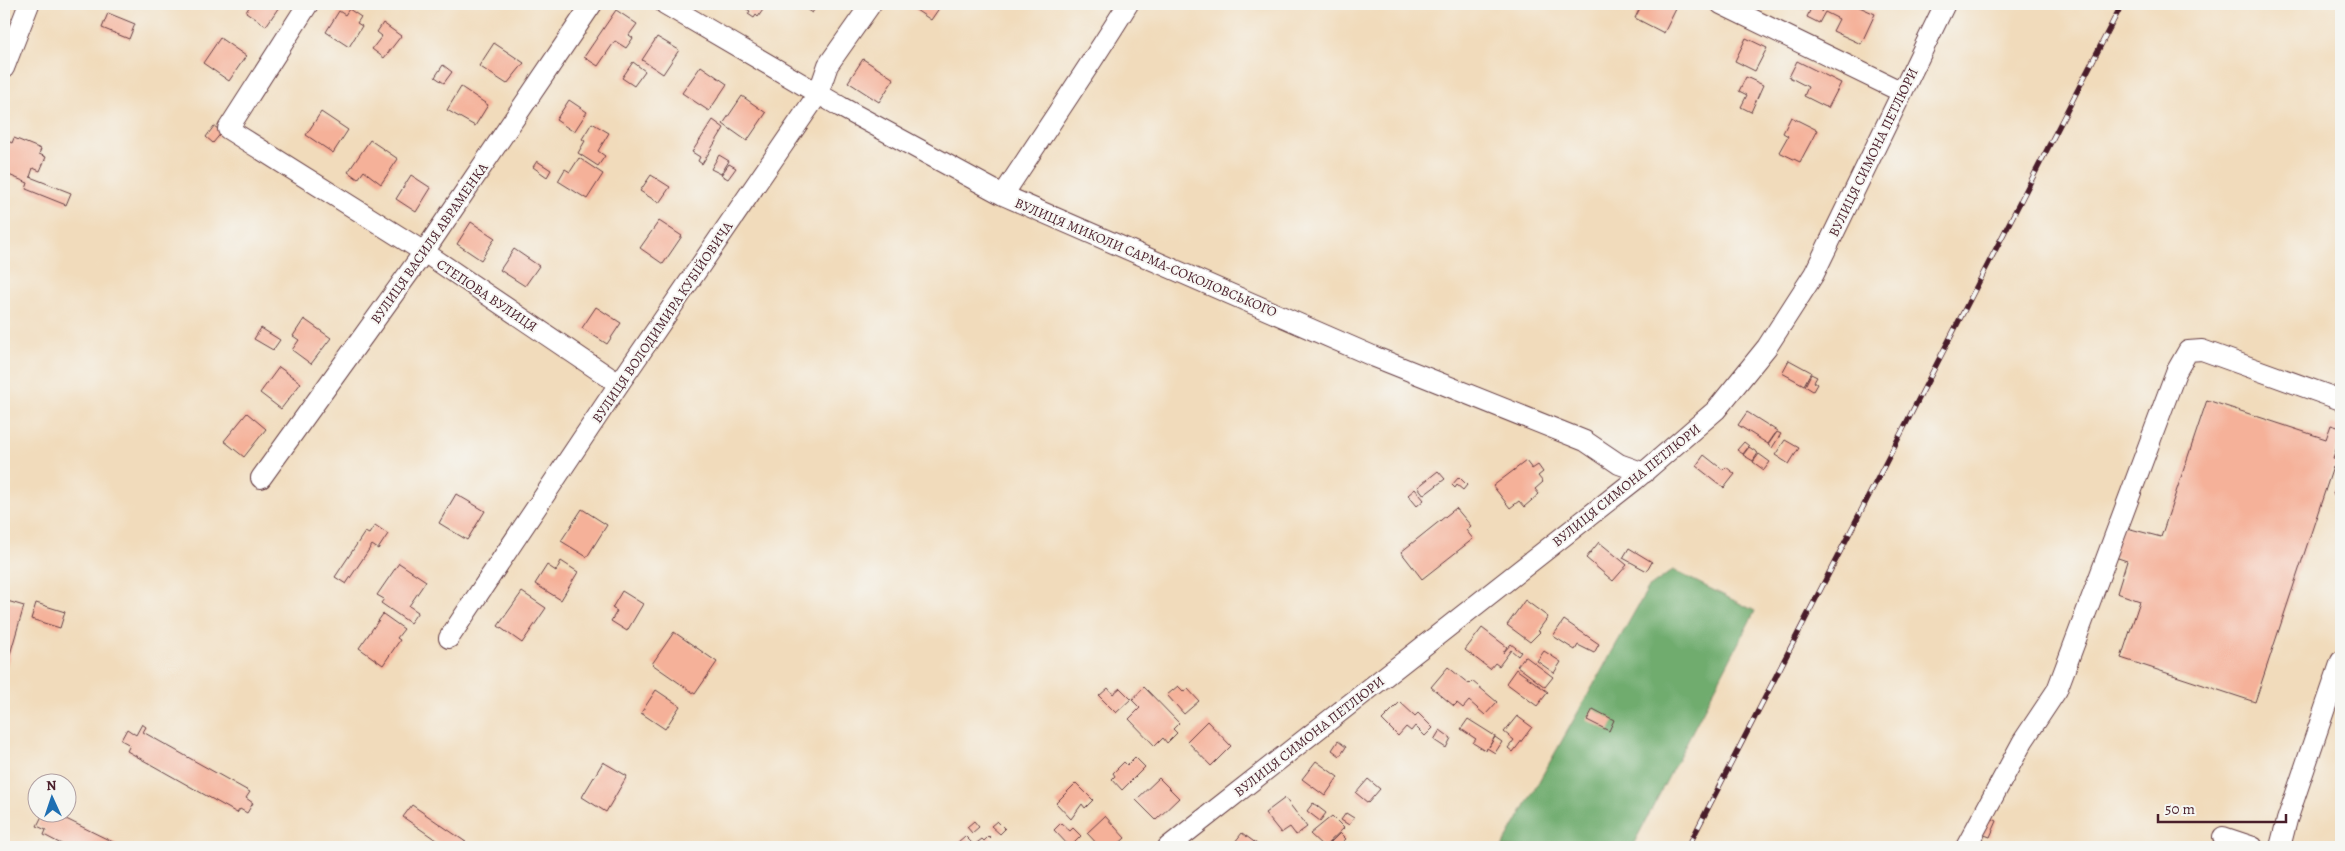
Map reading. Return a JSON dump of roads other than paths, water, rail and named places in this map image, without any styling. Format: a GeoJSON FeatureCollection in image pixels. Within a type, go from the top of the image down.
{"type":"FeatureCollection","features":[{"type":"Feature","properties":{"kind":"street"},"geometry":{"type":"LineString","coordinates":[[4,68],[29,4]]}},
{"type":"Feature","properties":{"kind":"street","name":"СТЕПОВА ВУЛИЦЯ"},"geometry":{"type":"LineString","coordinates":[[308,4],[228,129],[424,252],[618,384]]}},
{"type":"Feature","properties":{"kind":"street","name":"ВУЛИЦЯ ВАСИЛЯ АВРАМЕНКА"},"geometry":{"type":"LineString","coordinates":[[261,478],[424,252],[592,4]]}},
{"type":"Feature","properties":{"kind":"street","name":"ВУЛИЦЯ МИКОЛИ САРМА-СОКОЛОВСЬКОГО"},"geometry":{"type":"LineString","coordinates":[[665,4],[818,94],[1003,195],[1375,357],[1584,441],[1619,464],[1644,473]]}},
{"type":"Feature","properties":{"kind":"street","name":"ВУЛИЦЯ ВОЛОДИМИРА КУБІЙОВИЧА"},"geometry":{"type":"LineString","coordinates":[[449,638],[618,384],[818,94],[828,65],[871,4]]}},
{"type":"Feature","properties":{"kind":"street"},"geometry":{"type":"LineString","coordinates":[[1003,195],[1036,142],[1078,84],[1128,4]]}},
{"type":"Feature","properties":{"kind":"street"},"geometry":{"type":"LineString","coordinates":[[1721,4],[1902,92]]}},
{"type":"Feature","properties":{"kind":"street","name":"ВУЛИЦЯ СИМОНА ПЕТЛЮРИ"},"geometry":{"type":"LineString","coordinates":[[1168,847],[1644,473],[1716,410],[1767,346],[1814,274],[1945,4]]}},
{"type":"Feature","properties":{"kind":"street"},"geometry":{"type":"LineString","coordinates":[[1966,847],[2023,741],[2057,690],[2176,372],[2188,352],[2202,350],[2341,400]]}},
{"type":"Feature","properties":{"kind":"street"},"geometry":{"type":"LineString","coordinates":[[2280,847],[2341,661]]}},
{"type":"Feature","properties":{"kind":"street"},"geometry":{"type":"LineString","coordinates":[[2222,837],[2253,847]]}},
{"type":"Feature","properties":{"kind":"railway"},"geometry":{"type":"LineString","coordinates":[[1688,847],[2122,4]]}}]}
